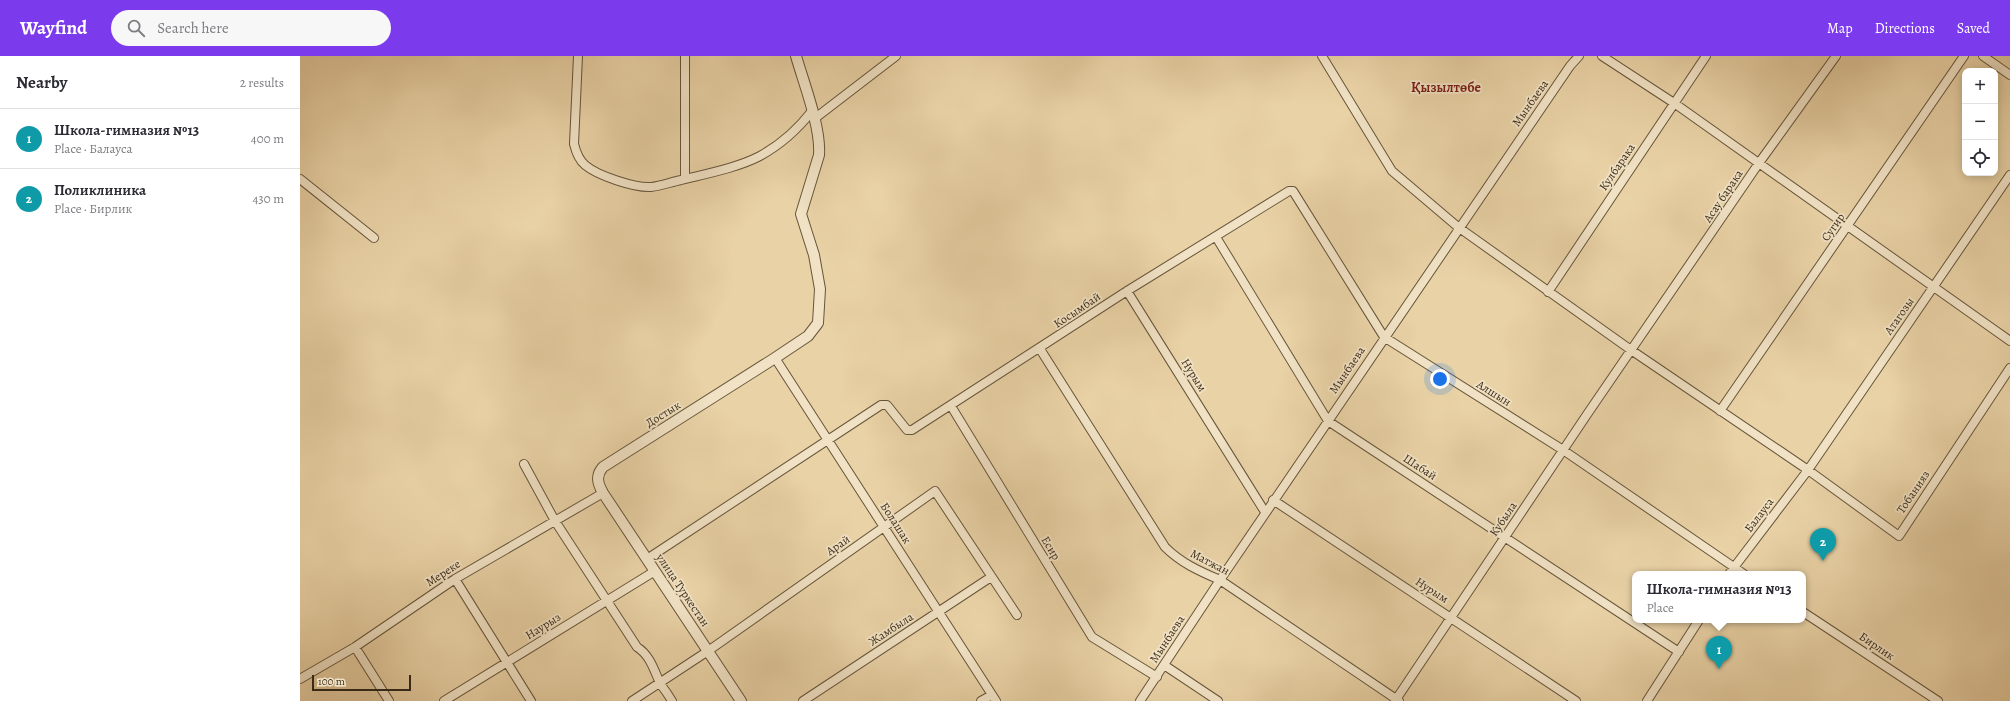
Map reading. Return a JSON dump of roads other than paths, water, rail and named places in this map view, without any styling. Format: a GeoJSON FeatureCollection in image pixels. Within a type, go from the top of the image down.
{"type":"FeatureCollection","features":[{"type":"Feature","properties":{"kind":"street"},"geometry":{"type":"LineString","coordinates":[[578,56],[574,144],[577,154],[585,165],[593,170],[640,187],[652,187],[685,179],[757,158],[769,151],[813,115],[896,56]]}},
{"type":"Feature","properties":{"kind":"street"},"geometry":{"type":"LineString","coordinates":[[685,56],[685,179]]}},
{"type":"Feature","properties":{"kind":"street"},"geometry":{"type":"LineString","coordinates":[[775,358],[808,336],[818,323],[819,319],[820,289],[814,255],[801,214],[820,148],[813,115],[796,56]]}},
{"type":"Feature","properties":{"kind":"street"},"geometry":{"type":"LineString","coordinates":[[1322,56],[1392,171],[1458,228],[1720,411],[1808,470]]}},
{"type":"Feature","properties":{"kind":"street","name":"Мынбаева"},"geometry":{"type":"LineString","coordinates":[[1140,701],[1273,500],[1458,228],[1570,66],[1579,56]]}},
{"type":"Feature","properties":{"kind":"street"},"geometry":{"type":"LineString","coordinates":[[1602,56],[1674,103],[2010,341]]}},
{"type":"Feature","properties":{"kind":"street","name":"Кулбарака"},"geometry":{"type":"LineString","coordinates":[[1548,292],[1706,56]]}},
{"type":"Feature","properties":{"kind":"street","name":"Асау барака"},"geometry":{"type":"LineString","coordinates":[[1632,350],[1759,163],[1836,56]]}},
{"type":"Feature","properties":{"kind":"street","name":"Сугир"},"geometry":{"type":"LineString","coordinates":[[1720,411],[1964,56]]}},
{"type":"Feature","properties":{"kind":"street"},"geometry":{"type":"LineString","coordinates":[[1983,56],[2010,75]]}},
{"type":"Feature","properties":{"kind":"street","name":"Атагозы"},"geometry":{"type":"LineString","coordinates":[[1808,470],[2010,175]]}},
{"type":"Feature","properties":{"kind":"street"},"geometry":{"type":"LineString","coordinates":[[300,179],[374,238]]}},
{"type":"Feature","properties":{"kind":"street","name":"Косымбай"},"geometry":{"type":"LineString","coordinates":[[828,440],[884,404],[909,432],[1040,349],[1127,291],[1289,191],[1292,191]]}},
{"type":"Feature","properties":{"kind":"street","name":"Алшын"},"geometry":{"type":"LineString","coordinates":[[1292,191],[1384,337],[1563,450],[1731,571]]}},
{"type":"Feature","properties":{"kind":"street","name":"Шабай"},"geometry":{"type":"LineString","coordinates":[[1216,237],[1328,420],[1632,621]]}},
{"type":"Feature","properties":{"kind":"street","name":"Нурым"},"geometry":{"type":"LineString","coordinates":[[1127,291],[1265,512]]}},
{"type":"Feature","properties":{"kind":"street","name":"Матжан"},"geometry":{"type":"LineString","coordinates":[[1040,349],[1165,547],[1176,558],[1189,566],[1220,580],[1397,700]]}},
{"type":"Feature","properties":{"kind":"street","name":"Кубыла"},"geometry":{"type":"LineString","coordinates":[[1397,700],[1563,450],[1632,350]]}},
{"type":"Feature","properties":{"kind":"street","name":"Достык"},"geometry":{"type":"LineString","coordinates":[[603,493],[598,479],[599,471],[775,358]]}},
{"type":"Feature","properties":{"kind":"street","name":"Болашак"},"geometry":{"type":"LineString","coordinates":[[775,358],[994,698]]}},
{"type":"Feature","properties":{"kind":"street","name":"Тобанияз"},"geometry":{"type":"LineString","coordinates":[[1808,470],[1899,536],[2010,368]]}},
{"type":"Feature","properties":{"kind":"street","name":"Есир"},"geometry":{"type":"LineString","coordinates":[[951,406],[1092,637],[1156,677]]}},
{"type":"Feature","properties":{"kind":"street"},"geometry":{"type":"LineString","coordinates":[[647,559],[828,440]]}},
{"type":"Feature","properties":{"kind":"street"},"geometry":{"type":"LineString","coordinates":[[524,464],[555,521],[606,602],[637,647],[644,652],[672,701]]}},
{"type":"Feature","properties":{"kind":"street","name":"Балауса"},"geometry":{"type":"LineString","coordinates":[[1731,571],[1808,470]]}},
{"type":"Feature","properties":{"kind":"street","name":"Арай"},"geometry":{"type":"LineString","coordinates":[[632,701],[708,651],[935,491],[1017,615]]}},
{"type":"Feature","properties":{"kind":"street","name":"Мереке"},"geometry":{"type":"LineString","coordinates":[[300,679],[355,647],[455,579],[603,493]]}},
{"type":"Feature","properties":{"kind":"street","name":"улица Туркестан"},"geometry":{"type":"LineString","coordinates":[[603,493],[741,701]]}},
{"type":"Feature","properties":{"kind":"street","name":"Нурым"},"geometry":{"type":"LineString","coordinates":[[1273,500],[1452,617],[1576,701]]}},
{"type":"Feature","properties":{"kind":"street","name":"Наурыз"},"geometry":{"type":"LineString","coordinates":[[444,701],[655,571]]}},
{"type":"Feature","properties":{"kind":"street","name":"Жамбыла"},"geometry":{"type":"LineString","coordinates":[[803,701],[991,577]]}},
{"type":"Feature","properties":{"kind":"street"},"geometry":{"type":"LineString","coordinates":[[455,579],[531,701]]}},
{"type":"Feature","properties":{"kind":"street","name":"Бирлик"},"geometry":{"type":"LineString","coordinates":[[1806,614],[1938,701]]}},
{"type":"Feature","properties":{"kind":"street","name":"Шабай"},"geometry":{"type":"LineString","coordinates":[[1635,623],[1679,652]]}},
{"type":"Feature","properties":{"kind":"street"},"geometry":{"type":"LineString","coordinates":[[1647,701],[1697,623]]}},
{"type":"Feature","properties":{"kind":"street"},"geometry":{"type":"LineString","coordinates":[[355,647],[389,701]]}},
{"type":"Feature","properties":{"kind":"street"},"geometry":{"type":"LineString","coordinates":[[1164,665],[1218,701]]}},
{"type":"Feature","properties":{"kind":"street"},"geometry":{"type":"LineString","coordinates":[[981,701],[994,698]]}},
{"type":"Feature","properties":{"kind":"place","name":"Поликлиника"},"geometry":{"type":"Point","coordinates":[1823,561]}},
{"type":"Feature","properties":{"kind":"place","name":"Школа-гимназия №13"},"geometry":{"type":"Point","coordinates":[1719,669]}},
{"type":"Feature","properties":{"kind":"district","name":"Қызылтөбе"},"geometry":{"type":"Point","coordinates":[1446,87]}}]}
